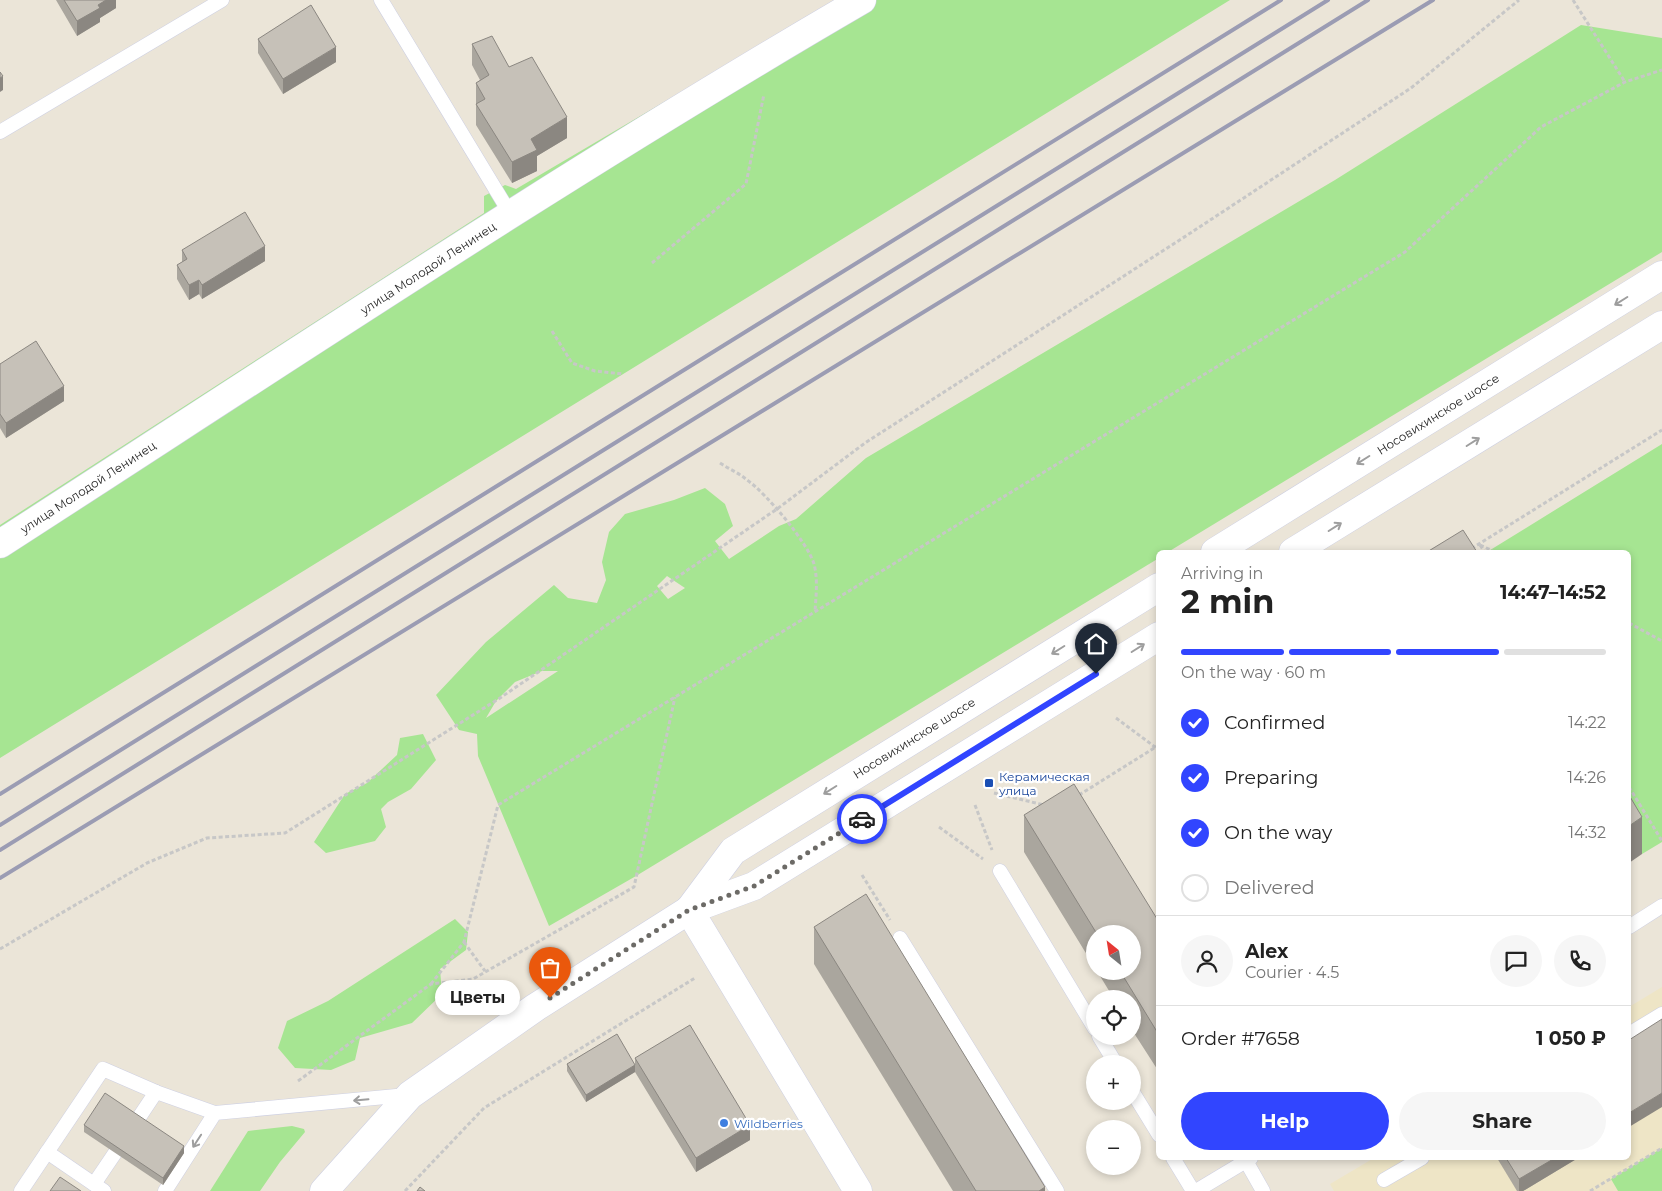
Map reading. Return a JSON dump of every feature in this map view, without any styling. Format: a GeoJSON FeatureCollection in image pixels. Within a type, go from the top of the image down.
{"type":"FeatureCollection","features":[{"type":"Feature","properties":{"kind":"main road","name":"улица Молодой Ленинец"},"geometry":{"type":"LineString","coordinates":[[0,544],[511,214],[773,52],[862,0]]}},
{"type":"Feature","properties":{"kind":"main road","name":"Носовихинское шоссе"},"geometry":{"type":"LineString","coordinates":[[1218,550],[1662,275]]}},
{"type":"Feature","properties":{"kind":"main road"},"geometry":{"type":"LineString","coordinates":[[1296,550],[1662,325]]}},
{"type":"Feature","properties":{"kind":"main road","name":"Носовихинское шоссе"},"geometry":{"type":"LineString","coordinates":[[689,910],[733,851],[1156,589]]}},
{"type":"Feature","properties":{"kind":"main road","name":"Носовихинское шоссе"},"geometry":{"type":"LineString","coordinates":[[324,1191],[410,1095],[536,1007],[689,910],[754,886],[1156,638]]}},
{"type":"Feature","properties":{"kind":"main road"},"geometry":{"type":"LineString","coordinates":[[689,910],[858,1191]]}},
{"type":"Feature","properties":{"kind":"lane"},"geometry":{"type":"LineString","coordinates":[[0,132],[222,0]]}},
{"type":"Feature","properties":{"kind":"lane"},"geometry":{"type":"LineString","coordinates":[[381,0],[511,214]]}},
{"type":"Feature","properties":{"kind":"lane"},"geometry":{"type":"LineString","coordinates":[[1000,872],[1086,1014]]}},
{"type":"Feature","properties":{"kind":"lane"},"geometry":{"type":"LineString","coordinates":[[1631,925],[1662,906]]}},
{"type":"Feature","properties":{"kind":"lane"},"geometry":{"type":"LineString","coordinates":[[900,938],[1057,1191]]}},
{"type":"Feature","properties":{"kind":"lane"},"geometry":{"type":"LineString","coordinates":[[1631,1033],[1662,1014]]}},
{"type":"Feature","properties":{"kind":"lane"},"geometry":{"type":"LineString","coordinates":[[21,1191],[104,1069],[156,1092],[215,1113],[410,1095]]}},
{"type":"Feature","properties":{"kind":"lane"},"geometry":{"type":"LineString","coordinates":[[136,1122],[156,1092]]}},
{"type":"Feature","properties":{"kind":"lane"},"geometry":{"type":"LineString","coordinates":[[1141,1105],[1156,1129]]}},
{"type":"Feature","properties":{"kind":"lane"},"geometry":{"type":"LineString","coordinates":[[165,1191],[215,1113]]}},
{"type":"Feature","properties":{"kind":"lane"},"geometry":{"type":"LineString","coordinates":[[47,1152],[99,1188],[115,1153]]}},
{"type":"Feature","properties":{"kind":"lane"},"geometry":{"type":"LineString","coordinates":[[1174,1160],[1195,1191],[1247,1160]]}},
{"type":"Feature","properties":{"kind":"lane"},"geometry":{"type":"LineString","coordinates":[[1249,1160],[1263,1191]]}},
{"type":"Feature","properties":{"kind":"lane"},"geometry":{"type":"LineString","coordinates":[[1384,1180],[1419,1160]]}},
{"type":"Feature","properties":{"kind":"path"},"geometry":{"type":"LineString","coordinates":[[0,949],[147,863],[207,838],[285,834],[500,698],[777,509],[865,442],[1184,237],[1411,88],[1519,0]]}},
{"type":"Feature","properties":{"kind":"path"},"geometry":{"type":"LineString","coordinates":[[1573,0],[1625,82]]}},
{"type":"Feature","properties":{"kind":"path"},"geometry":{"type":"LineString","coordinates":[[652,263],[746,184],[773,52]]}},
{"type":"Feature","properties":{"kind":"path"},"geometry":{"type":"LineString","coordinates":[[262,1109],[431,984],[464,942],[498,805],[1405,252],[1541,127],[1625,82],[1662,70]]}},
{"type":"Feature","properties":{"kind":"path"},"geometry":{"type":"LineString","coordinates":[[552,331],[572,363],[594,371],[623,374]]}},
{"type":"Feature","properties":{"kind":"path"},"geometry":{"type":"LineString","coordinates":[[1470,550],[1662,430]]}},
{"type":"Feature","properties":{"kind":"path"},"geometry":{"type":"LineString","coordinates":[[720,464],[748,480],[777,509],[807,550],[814,564],[816,582],[815,612]]}},
{"type":"Feature","properties":{"kind":"path"},"geometry":{"type":"LineString","coordinates":[[1480,544],[1483,550]]}},
{"type":"Feature","properties":{"kind":"path"},"geometry":{"type":"LineString","coordinates":[[1480,544],[1491,550]]}},
{"type":"Feature","properties":{"kind":"path"},"geometry":{"type":"LineString","coordinates":[[1631,624],[1662,641]]}},
{"type":"Feature","properties":{"kind":"path"},"geometry":{"type":"LineString","coordinates":[[431,984],[473,979],[634,887],[675,697]]}},
{"type":"Feature","properties":{"kind":"path"},"geometry":{"type":"LineString","coordinates":[[1116,718],[1156,745]]}},
{"type":"Feature","properties":{"kind":"path"},"geometry":{"type":"LineString","coordinates":[[1074,798],[1156,747]]}},
{"type":"Feature","properties":{"kind":"path"},"geometry":{"type":"LineString","coordinates":[[1631,790],[1662,841]]}},
{"type":"Feature","properties":{"kind":"path"},"geometry":{"type":"LineString","coordinates":[[994,793],[1048,806]]}},
{"type":"Feature","properties":{"kind":"path"},"geometry":{"type":"LineString","coordinates":[[975,805],[1000,872]]}},
{"type":"Feature","properties":{"kind":"path"},"geometry":{"type":"LineString","coordinates":[[939,827],[1000,872]]}},
{"type":"Feature","properties":{"kind":"path"},"geometry":{"type":"LineString","coordinates":[[862,875],[900,938]]}},
{"type":"Feature","properties":{"kind":"path"},"geometry":{"type":"LineString","coordinates":[[464,942],[485,971]]}},
{"type":"Feature","properties":{"kind":"path"},"geometry":{"type":"LineString","coordinates":[[405,1191],[484,1108],[695,977]]}},
{"type":"Feature","properties":{"kind":"path"},"geometry":{"type":"LineString","coordinates":[[1590,1191],[1662,1148]]}},
{"type":"Feature","properties":{"kind":"shaded area"},"geometry":{"type":"Polygon","coordinates":[[[1662,987],[1662,1191],[1334,1191],[1330,1184],[1371,1160],[1631,1160],[1631,1006],[1662,987]]]}},
{"type":"Feature","properties":{"kind":"green space"},"geometry":{"type":"Polygon","coordinates":[[[836,0],[1230,0],[0,758],[0,525],[484,213],[484,196],[505,185],[516,189],[836,0]]]}},
{"type":"Feature","properties":{"kind":"green space"},"geometry":{"type":"Polygon","coordinates":[[[1581,25],[1662,38],[1662,252],[1171,550],[1156,550],[1156,560],[636,876],[549,926],[478,756],[477,734],[459,730],[436,695],[486,642],[554,585],[568,598],[597,603],[606,580],[602,562],[609,532],[625,514],[674,500],[705,488],[725,504],[733,526],[715,541],[729,559],[779,526],[796,519],[866,458],[1335,180],[1581,25]],[[667,576],[657,586],[668,599],[685,588],[667,576]],[[542,671],[515,682],[496,701],[486,718],[558,671],[542,671]]]}},
{"type":"Feature","properties":{"kind":"green space"},"geometry":{"type":"Polygon","coordinates":[[[1662,444],[1662,842],[1642,854],[1631,836],[1631,550],[1490,550],[1662,444]]]}},
{"type":"Feature","properties":{"kind":"green space"},"geometry":{"type":"Polygon","coordinates":[[[423,734],[436,760],[411,789],[388,802],[381,809],[386,827],[375,841],[326,853],[314,842],[345,794],[367,783],[397,755],[400,738],[423,734]]]}},
{"type":"Feature","properties":{"kind":"green space"},"geometry":{"type":"Polygon","coordinates":[[[455,919],[468,932],[466,950],[440,969],[442,994],[412,1023],[360,1038],[355,1060],[331,1070],[295,1068],[278,1048],[287,1021],[328,1001],[455,919]]]}},
{"type":"Feature","properties":{"kind":"green space"},"geometry":{"type":"Polygon","coordinates":[[[292,1126],[304,1129],[305,1132],[280,1162],[260,1191],[210,1191],[248,1131],[292,1126]]]}},
{"type":"Feature","properties":{"kind":"green space"},"geometry":{"type":"Polygon","coordinates":[[[1662,1148],[1662,1191],[1618,1191],[1611,1179],[1662,1148]]]}},
{"type":"Feature","properties":{"kind":"building"},"geometry":{"type":"Polygon","coordinates":[[[64,0],[106,0],[98,5],[100,8],[77,21],[64,0]]]}},
{"type":"Feature","properties":{"kind":"building"},"geometry":{"type":"Polygon","coordinates":[[[311,5],[336,47],[283,79],[258,39],[311,5]]]}},
{"type":"Feature","properties":{"kind":"building"},"geometry":{"type":"Polygon","coordinates":[[[492,36],[509,67],[532,57],[567,117],[531,139],[537,150],[512,162],[476,104],[485,99],[476,83],[489,75],[472,44],[492,36]]]}},
{"type":"Feature","properties":{"kind":"building"},"geometry":{"type":"Polygon","coordinates":[[[245,212],[265,246],[202,285],[199,280],[189,285],[177,265],[187,259],[182,250],[245,212]]]}},
{"type":"Feature","properties":{"kind":"building"},"geometry":{"type":"Polygon","coordinates":[[[36,341],[64,386],[6,423],[0,414],[0,364],[36,341]]]}},
{"type":"Feature","properties":{"kind":"building"},"geometry":{"type":"Polygon","coordinates":[[[1463,530],[1476,550],[1430,550],[1463,530]]]}},
{"type":"Feature","properties":{"kind":"building"},"geometry":{"type":"Polygon","coordinates":[[[1074,784],[1156,917],[1156,1030],[1141,1005],[1141,990],[1132,990],[1125,980],[1141,980],[1141,925],[1091,925],[1024,815],[1074,784]]]}},
{"type":"Feature","properties":{"kind":"building"},"geometry":{"type":"Polygon","coordinates":[[[1631,798],[1642,817],[1631,825],[1631,798]]]}},
{"type":"Feature","properties":{"kind":"building"},"geometry":{"type":"Polygon","coordinates":[[[866,894],[1045,1187],[1039,1191],[976,1191],[814,927],[866,894]]]}},
{"type":"Feature","properties":{"kind":"building"},"geometry":{"type":"Polygon","coordinates":[[[1662,1019],[1662,1093],[1631,1112],[1631,1039],[1662,1019]]]}},
{"type":"Feature","properties":{"kind":"building"},"geometry":{"type":"Polygon","coordinates":[[[690,1025],[750,1125],[696,1158],[635,1058],[690,1025]]]}},
{"type":"Feature","properties":{"kind":"building"},"geometry":{"type":"Polygon","coordinates":[[[617,1034],[635,1065],[586,1095],[567,1064],[617,1034]]]}},
{"type":"Feature","properties":{"kind":"building"},"geometry":{"type":"Polygon","coordinates":[[[105,1093],[184,1146],[163,1178],[84,1125],[105,1093]]]}},
{"type":"Feature","properties":{"kind":"building"},"geometry":{"type":"Polygon","coordinates":[[[1507,1160],[1552,1160],[1519,1179],[1507,1160]]]}},
{"type":"Feature","properties":{"kind":"building"},"geometry":{"type":"Polygon","coordinates":[[[60,1177],[81,1191],[50,1191],[60,1177]]]}},
{"type":"Feature","properties":{"kind":"building"},"geometry":{"type":"Polygon","coordinates":[[[420,1187],[425,1191],[417,1191],[420,1187]]]}},
{"type":"Feature","properties":{"kind":"railway"},"geometry":{"type":"LineString","coordinates":[[0,794],[1281,0]]}},
{"type":"Feature","properties":{"kind":"railway"},"geometry":{"type":"LineString","coordinates":[[0,825],[1328,0]]}},
{"type":"Feature","properties":{"kind":"railway"},"geometry":{"type":"LineString","coordinates":[[0,850],[1368,0]]}},
{"type":"Feature","properties":{"kind":"railway"},"geometry":{"type":"LineString","coordinates":[[0,878],[1433,0]]}},
{"type":"Feature","properties":{"kind":"way so far"},"geometry":{"type":"LineString","coordinates":[[550,998],[689,910],[754,886],[862,819]]}},
{"type":"Feature","properties":{"kind":"place","name":"Керамическая улица"},"geometry":{"type":"Point","coordinates":[989,783]}},
{"type":"Feature","properties":{"kind":"place","name":"Цветы"},"geometry":{"type":"Point","coordinates":[550,998]}},
{"type":"Feature","properties":{"kind":"place","name":"Wildberries"},"geometry":{"type":"Point","coordinates":[724,1123]}},
{"type":"Feature","properties":{"kind":"route"},"geometry":{"type":"LineString","coordinates":[[862,819],[1096,674]]}}]}
